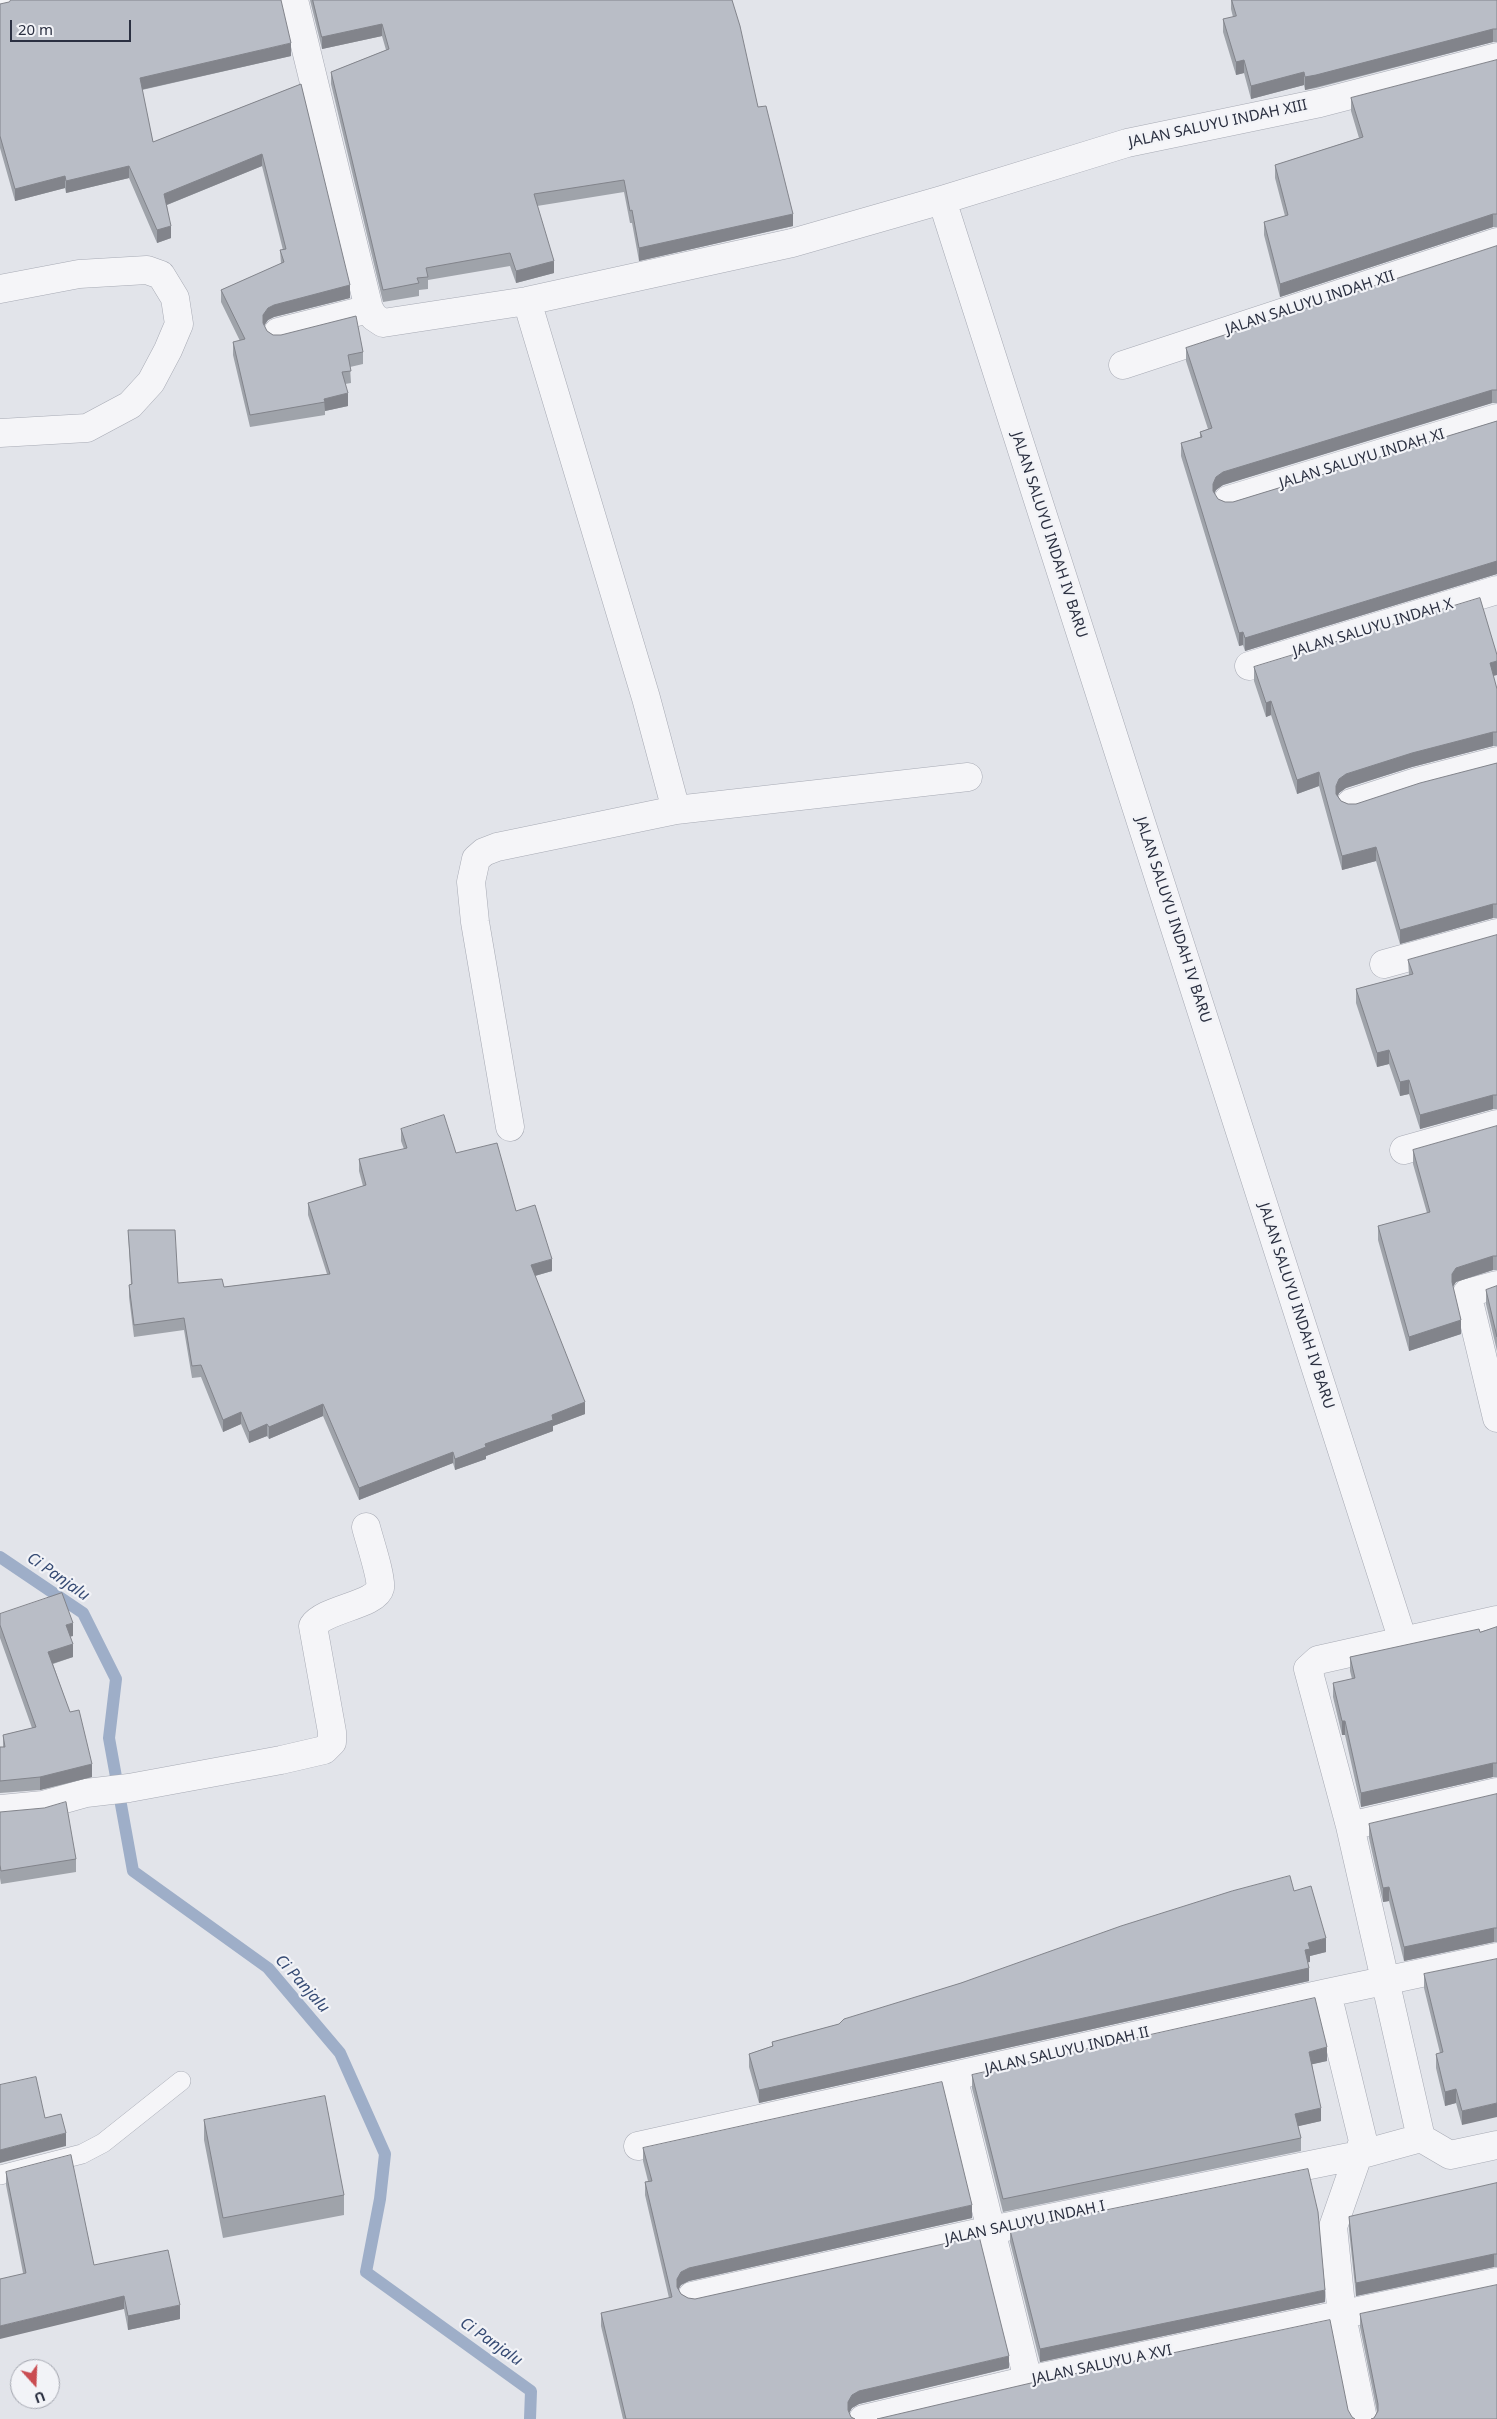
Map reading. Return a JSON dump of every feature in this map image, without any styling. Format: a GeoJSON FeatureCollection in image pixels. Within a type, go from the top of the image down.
{"type":"FeatureCollection","features":[{"type":"Feature","properties":{"kind":"street"},"geometry":{"type":"LineString","coordinates":[[278,332],[369,309],[294,0]]}},
{"type":"Feature","properties":{"kind":"street","name":"JALAN SALUYU INDAH XIII"},"geometry":{"type":"LineString","coordinates":[[369,309],[374,317],[384,323],[527,300],[792,243],[942,200],[1127,143],[1320,103],[1497,57]]}},
{"type":"Feature","properties":{"kind":"street","name":"JALAN SALUYU INDAH IV BARU"},"geometry":{"type":"LineString","coordinates":[[942,200],[1403,1641]]}},
{"type":"Feature","properties":{"kind":"street","name":"JALAN SALUYU INDAH XII"},"geometry":{"type":"LineString","coordinates":[[1123,365],[1497,242]]}},
{"type":"Feature","properties":{"kind":"street"},"geometry":{"type":"LineString","coordinates":[[0,289],[79,274],[147,270],[161,275],[175,298],[178,324],[168,350],[151,382],[130,405],[87,428],[0,433]]}},
{"type":"Feature","properties":{"kind":"street"},"geometry":{"type":"LineString","coordinates":[[527,300],[646,698],[676,810]]}},
{"type":"Feature","properties":{"kind":"street","name":"JALAN SALUYU INDAH XI"},"geometry":{"type":"LineString","coordinates":[[1228,500],[1497,418]]}},
{"type":"Feature","properties":{"kind":"street","name":"JALAN SALUYU INDAH X"},"geometry":{"type":"LineString","coordinates":[[1250,666],[1497,590]]}},
{"type":"Feature","properties":{"kind":"street"},"geometry":{"type":"LineString","coordinates":[[1351,803],[1416,782],[1497,761]]}},
{"type":"Feature","properties":{"kind":"street"},"geometry":{"type":"LineString","coordinates":[[510,1127],[475,922],[473,870],[484,852],[497,847],[676,810],[968,777]]}},
{"type":"Feature","properties":{"kind":"street"},"geometry":{"type":"LineString","coordinates":[[1384,964],[1497,933]]}},
{"type":"Feature","properties":{"kind":"street"},"geometry":{"type":"LineString","coordinates":[[1404,1150],[1497,1124]]}},
{"type":"Feature","properties":{"kind":"street"},"geometry":{"type":"LineString","coordinates":[[1497,1285],[1467,1293],[1497,1418]]}},
{"type":"Feature","properties":{"kind":"street"},"geometry":{"type":"LineString","coordinates":[[0,1808],[43,1805],[98,1790],[129,1788],[281,1760],[324,1750],[332,1742],[313,1626],[318,1618],[365,1600],[378,1592],[380,1587],[378,1576],[366,1527]]}},
{"type":"Feature","properties":{"kind":"street"},"geometry":{"type":"LineString","coordinates":[[1497,1620],[1318,1660],[1308,1669],[1350,1826],[1417,2139],[1450,2155],[1497,2145]]}},
{"type":"Feature","properties":{"kind":"street"},"geometry":{"type":"LineString","coordinates":[[1350,1826],[1497,1792]]}},
{"type":"Feature","properties":{"kind":"street","name":"JALAN SALUYU INDAH II"},"geometry":{"type":"LineString","coordinates":[[638,2146],[1497,1957]]}},
{"type":"Feature","properties":{"kind":"street"},"geometry":{"type":"LineString","coordinates":[[1328,1993],[1365,2153],[1332,2227],[1342,2316],[1363,2419]]}},
{"type":"Feature","properties":{"kind":"street"},"geometry":{"type":"LineString","coordinates":[[953,2076],[1028,2380]]}},
{"type":"Feature","properties":{"kind":"street","name":"JALAN SALUYU INDAH I"},"geometry":{"type":"LineString","coordinates":[[692,2296],[991,2230],[1365,2153],[1417,2139]]}},
{"type":"Feature","properties":{"kind":"street","name":"JALAN SALUYU A XVI"},"geometry":{"type":"LineString","coordinates":[[863,2419],[935,2411],[1028,2380],[1342,2316],[1497,2282]]}},
{"type":"Feature","properties":{"kind":"lane"},"geometry":{"type":"LineString","coordinates":[[0,2175],[82,2154],[103,2142],[181,2081]]}},
{"type":"Feature","properties":{"kind":"building"},"geometry":{"type":"Polygon","coordinates":[[[11,0],[281,0],[291,43],[140,78],[153,142],[301,84],[350,285],[274,305],[268,308],[263,315],[263,323],[267,331],[273,335],[281,335],[356,316],[363,352],[348,355],[351,371],[342,372],[348,393],[324,399],[325,402],[250,415],[233,342],[245,339],[221,290],[284,262],[280,250],[286,249],[262,154],[164,194],[171,226],[157,230],[129,166],[66,181],[65,176],[15,189],[0,136],[0,4],[11,0]]]}},
{"type":"Feature","properties":{"kind":"building"},"geometry":{"type":"Polygon","coordinates":[[[313,0],[732,0],[740,26],[758,107],[766,106],[793,214],[639,248],[624,180],[534,194],[554,261],[516,271],[510,253],[426,268],[428,277],[417,278],[419,283],[383,290],[331,72],[389,49],[382,24],[322,37],[313,0]]]}},
{"type":"Feature","properties":{"kind":"building"},"geometry":{"type":"Polygon","coordinates":[[[1232,0],[1497,0],[1497,29],[1316,75],[1305,77],[1304,72],[1251,86],[1244,60],[1236,62],[1223,19],[1236,16],[1232,0]]]}},
{"type":"Feature","properties":{"kind":"building"},"geometry":{"type":"Polygon","coordinates":[[[1497,60],[1497,214],[1280,284],[1264,222],[1288,215],[1275,165],[1363,137],[1351,98],[1497,60]]]}},
{"type":"Feature","properties":{"kind":"building"},"geometry":{"type":"Polygon","coordinates":[[[1497,246],[1497,390],[1223,472],[1216,477],[1213,491],[1218,499],[1225,502],[1233,502],[1497,421],[1497,561],[1245,638],[1243,632],[1239,633],[1181,443],[1202,437],[1200,432],[1212,428],[1186,348],[1497,246]]]}},
{"type":"Feature","properties":{"kind":"building"},"geometry":{"type":"Polygon","coordinates":[[[1480,598],[1497,655],[1497,661],[1490,663],[1497,689],[1497,732],[1412,753],[1346,774],[1339,779],[1336,786],[1336,794],[1341,801],[1348,804],[1356,804],[1420,783],[1497,763],[1497,904],[1400,930],[1376,847],[1342,856],[1319,772],[1297,780],[1271,701],[1266,703],[1254,667],[1480,598]]]}},
{"type":"Feature","properties":{"kind":"building"},"geometry":{"type":"Polygon","coordinates":[[[1497,935],[1497,1095],[1420,1115],[1409,1080],[1400,1082],[1389,1050],[1377,1053],[1356,989],[1413,974],[1408,960],[1497,935]]]}},
{"type":"Feature","properties":{"kind":"building"},"geometry":{"type":"Polygon","coordinates":[[[444,1115],[456,1153],[497,1143],[516,1211],[535,1205],[552,1259],[531,1265],[585,1402],[552,1415],[553,1420],[485,1444],[486,1447],[455,1459],[453,1452],[359,1488],[323,1404],[269,1427],[267,1424],[249,1432],[241,1412],[223,1420],[201,1365],[192,1366],[184,1318],[134,1325],[129,1285],[132,1284],[128,1230],[175,1230],[178,1283],[222,1279],[224,1287],[330,1274],[308,1203],[366,1185],[359,1159],[407,1148],[401,1129],[444,1115]]]}},
{"type":"Feature","properties":{"kind":"building"},"geometry":{"type":"Polygon","coordinates":[[[1497,1126],[1497,1256],[1456,1268],[1452,1274],[1452,1282],[1461,1320],[1409,1337],[1378,1226],[1430,1212],[1413,1150],[1497,1126]]]}},
{"type":"Feature","properties":{"kind":"building"},"geometry":{"type":"Polygon","coordinates":[[[1497,1286],[1497,1337],[1486,1290],[1497,1286]]]}},
{"type":"Feature","properties":{"kind":"building"},"geometry":{"type":"Polygon","coordinates":[[[62,1593],[73,1623],[66,1625],[73,1644],[48,1652],[70,1712],[79,1710],[92,1764],[40,1777],[0,1781],[0,1747],[5,1747],[3,1735],[36,1727],[0,1625],[0,1614],[62,1593]]]}},
{"type":"Feature","properties":{"kind":"building"},"geometry":{"type":"Polygon","coordinates":[[[1497,1627],[1497,1763],[1361,1793],[1345,1721],[1342,1721],[1333,1683],[1355,1678],[1350,1657],[1479,1629],[1480,1632],[1497,1627]]]}},
{"type":"Feature","properties":{"kind":"building"},"geometry":{"type":"Polygon","coordinates":[[[1497,1794],[1497,1928],[1404,1947],[1389,1887],[1383,1888],[1369,1824],[1497,1794]]]}},
{"type":"Feature","properties":{"kind":"building"},"geometry":{"type":"Polygon","coordinates":[[[66,1802],[76,1859],[1,1871],[0,1812],[44,1808],[66,1802]]]}},
{"type":"Feature","properties":{"kind":"building"},"geometry":{"type":"Polygon","coordinates":[[[1290,1876],[1294,1891],[1311,1886],[1326,1938],[1308,1943],[1310,1949],[1305,1950],[1309,1968],[759,2090],[749,2054],[773,2046],[772,2042],[839,2024],[844,2019],[961,1983],[1121,1926],[1232,1891],[1290,1876]]]}},
{"type":"Feature","properties":{"kind":"building"},"geometry":{"type":"Polygon","coordinates":[[[1497,1959],[1497,2103],[1462,2111],[1456,2089],[1445,2092],[1436,2054],[1443,2052],[1424,1974],[1497,1959]]]}},
{"type":"Feature","properties":{"kind":"building"},"geometry":{"type":"Polygon","coordinates":[[[1315,1998],[1327,2047],[1309,2052],[1321,2108],[1295,2114],[1301,2138],[1003,2199],[972,2075],[1315,1998]]]}},
{"type":"Feature","properties":{"kind":"building"},"geometry":{"type":"Polygon","coordinates":[[[36,2077],[45,2118],[61,2114],[66,2133],[0,2150],[0,2085],[36,2077]]]}},
{"type":"Feature","properties":{"kind":"building"},"geometry":{"type":"Polygon","coordinates":[[[942,2082],[972,2205],[689,2268],[681,2272],[677,2279],[677,2287],[681,2294],[695,2299],[979,2236],[1009,2356],[859,2391],[852,2395],[848,2402],[848,2410],[851,2417],[855,2419],[626,2419],[601,2313],[672,2297],[645,2182],[652,2181],[643,2148],[942,2082]]]}},
{"type":"Feature","properties":{"kind":"building"},"geometry":{"type":"Polygon","coordinates":[[[325,2096],[344,2195],[223,2218],[204,2120],[325,2096]]]}},
{"type":"Feature","properties":{"kind":"building"},"geometry":{"type":"Polygon","coordinates":[[[71,2155],[94,2265],[168,2250],[180,2305],[128,2316],[124,2296],[0,2326],[0,2279],[26,2273],[6,2172],[71,2155]]]}},
{"type":"Feature","properties":{"kind":"building"},"geometry":{"type":"Polygon","coordinates":[[[1308,2169],[1318,2212],[1325,2290],[1040,2349],[1010,2230],[1308,2169]]]}},
{"type":"Feature","properties":{"kind":"building"},"geometry":{"type":"Polygon","coordinates":[[[1497,2183],[1497,2254],[1356,2283],[1349,2217],[1497,2183]]]}},
{"type":"Feature","properties":{"kind":"building"},"geometry":{"type":"Polygon","coordinates":[[[1497,2285],[1497,2419],[1371,2419],[1374,2418],[1378,2411],[1378,2404],[1360,2314],[1497,2285]]]}},
{"type":"Feature","properties":{"kind":"building"},"geometry":{"type":"Polygon","coordinates":[[[1330,2320],[1348,2410],[1355,2419],[877,2419],[1031,2383],[1330,2320]]]}},
{"type":"Feature","properties":{"kind":"waterway","name":"Ci Panjalu"},"geometry":{"type":"LineString","coordinates":[[0,1557],[83,1613],[116,1679],[109,1738],[133,1871],[268,1968],[340,2053],[385,2154],[380,2199],[366,2272],[531,2391],[530,2419]]}}]}
